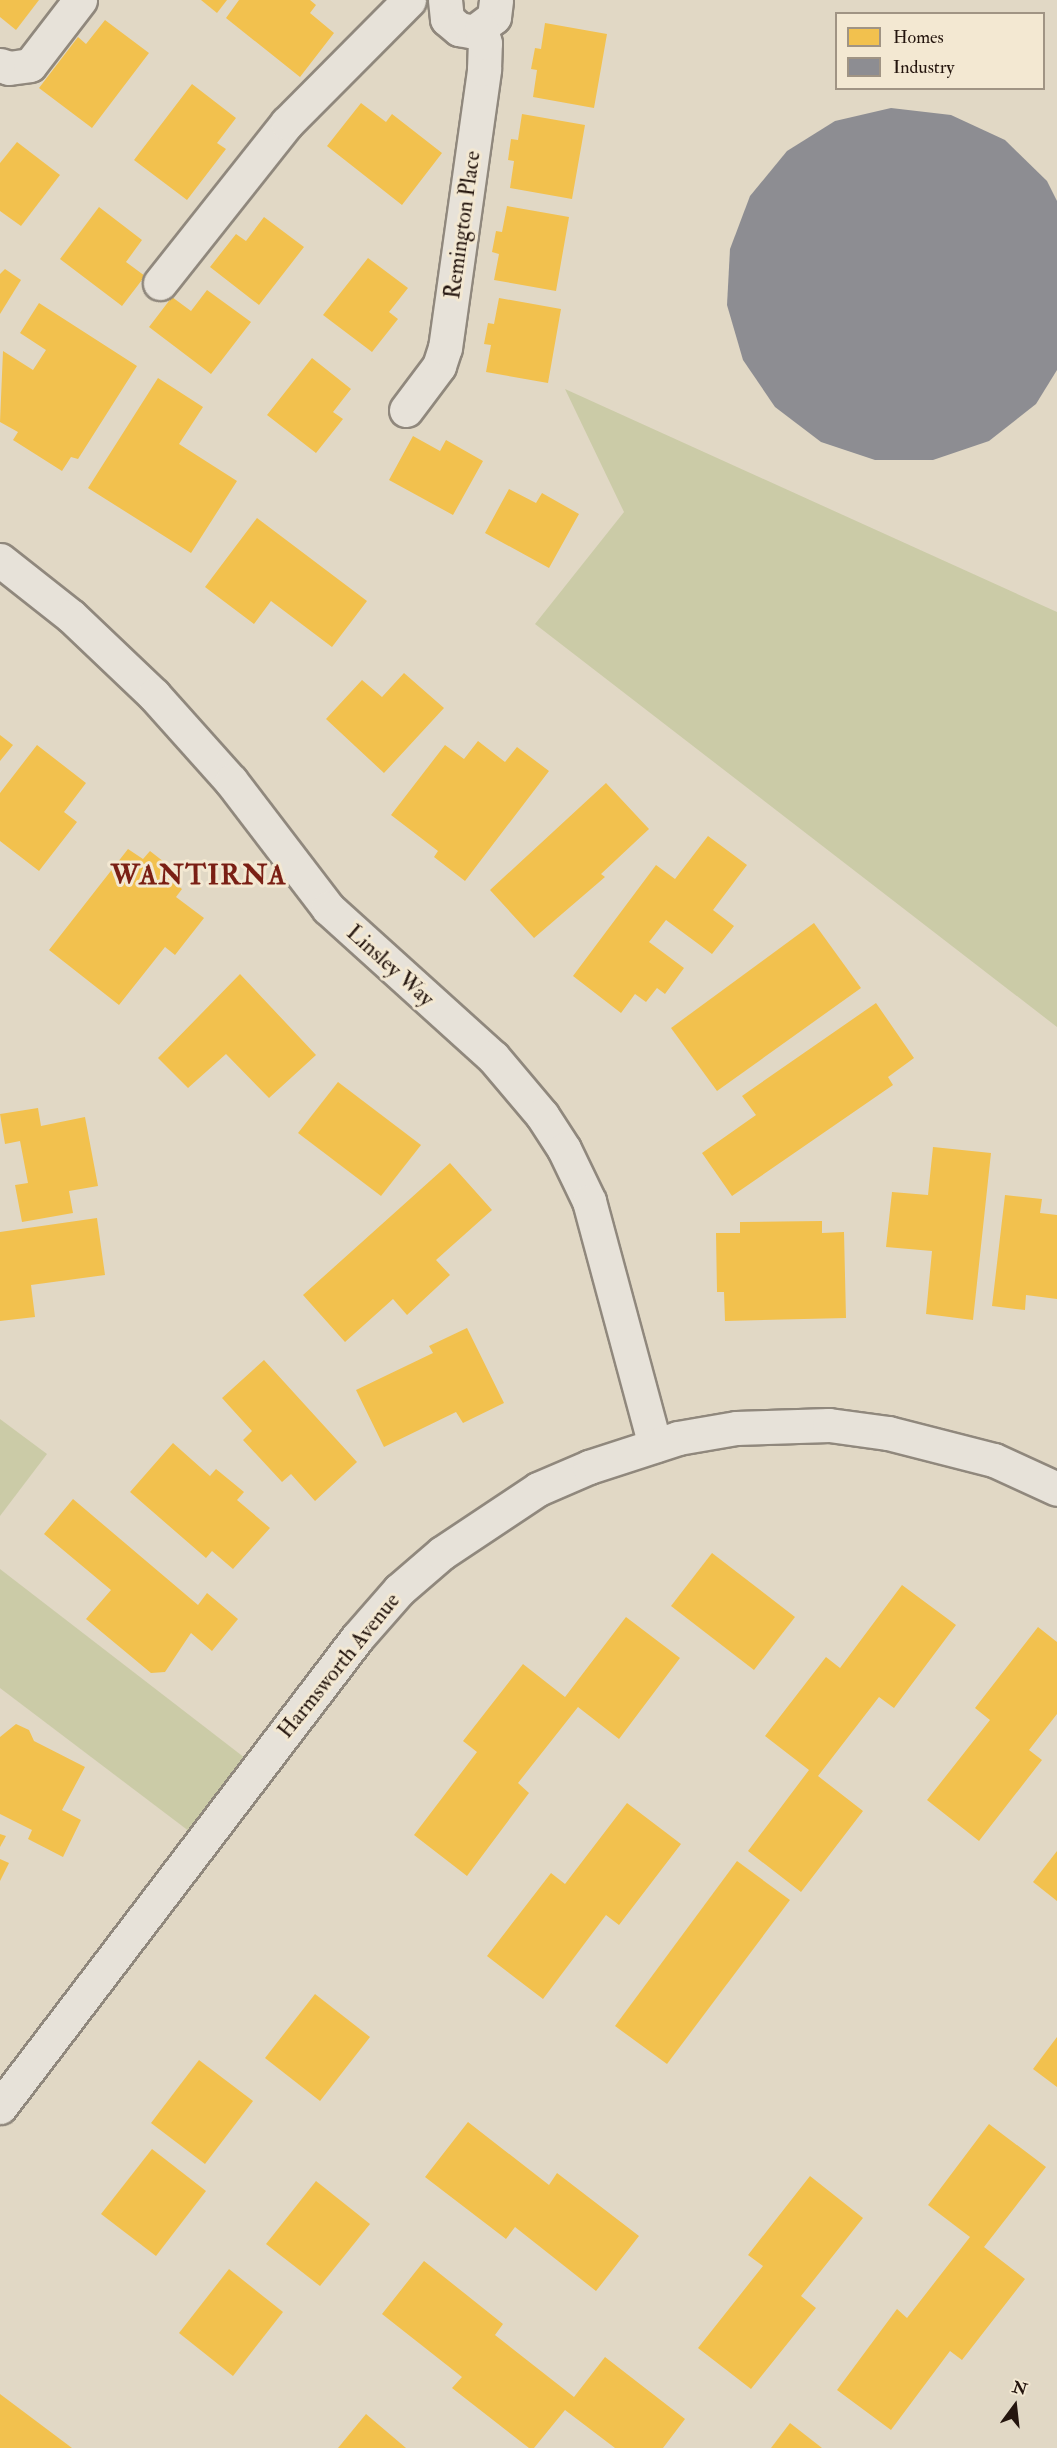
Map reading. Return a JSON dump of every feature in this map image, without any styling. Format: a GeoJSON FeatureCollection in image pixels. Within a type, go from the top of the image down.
{"type":"FeatureCollection","features":[{"type":"Feature","properties":{"kind":"street"},"geometry":{"type":"LineString","coordinates":[[0,65],[9,68],[30,65],[80,0]]}},
{"type":"Feature","properties":{"kind":"street"},"geometry":{"type":"LineString","coordinates":[[160,284],[287,123],[410,0]]}},
{"type":"Feature","properties":{"kind":"street"},"geometry":{"type":"LineString","coordinates":[[445,0],[445,12],[453,24],[466,31],[480,29],[494,17],[496,0]]}},
{"type":"Feature","properties":{"kind":"street","name":"Remington Place"},"geometry":{"type":"LineString","coordinates":[[406,410],[439,366],[446,348],[484,69],[485,43],[480,29]]}},
{"type":"Feature","properties":{"kind":"street","name":"Linsley Way"},"geometry":{"type":"LineString","coordinates":[[0,560],[71,616],[154,695],[231,781],[328,908],[493,1057],[542,1115],[564,1149],[589,1202],[655,1445]]}},
{"type":"Feature","properties":{"kind":"street","name":"Harmsworth Avenue"},"geometry":{"type":"LineString","coordinates":[[0,2107],[357,1638],[399,1590],[490,1518],[538,1489],[589,1467],[655,1445],[736,1428],[829,1425],[888,1433],[984,1457],[1057,1489]]}},
{"type":"Feature","properties":{"kind":"green space"},"geometry":{"type":"Polygon","coordinates":[[[565,389],[1057,612],[1057,1027],[535,624],[624,512],[565,389]]]}},
{"type":"Feature","properties":{"kind":"green space"},"geometry":{"type":"Polygon","coordinates":[[[0,1419],[47,1454],[0,1516],[0,1419]]]}},
{"type":"Feature","properties":{"kind":"green space"},"geometry":{"type":"Polygon","coordinates":[[[0,1569],[258,1768],[202,1841],[0,1688],[0,1569]]]}},
{"type":"Feature","properties":{"kind":"building: Homes"},"geometry":{"type":"Polygon","coordinates":[[[0,0],[39,0],[16,30],[0,17],[0,0]]]}},
{"type":"Feature","properties":{"kind":"building: Homes"},"geometry":{"type":"Polygon","coordinates":[[[201,0],[227,0],[217,13],[201,0]]]}},
{"type":"Feature","properties":{"kind":"building: Homes"},"geometry":{"type":"Polygon","coordinates":[[[239,0],[310,0],[316,5],[310,13],[334,33],[300,77],[226,18],[239,0]]]}},
{"type":"Feature","properties":{"kind":"building: Homes"},"geometry":{"type":"Polygon","coordinates":[[[105,20],[149,53],[92,128],[39,88],[78,37],[86,44],[105,20]]]}},
{"type":"Feature","properties":{"kind":"building: Homes"},"geometry":{"type":"Polygon","coordinates":[[[545,23],[607,34],[594,108],[533,97],[537,70],[531,69],[535,48],[541,49],[545,23]]]}},
{"type":"Feature","properties":{"kind":"building: Homes"},"geometry":{"type":"Polygon","coordinates":[[[192,84],[236,118],[217,143],[226,149],[187,200],[134,160],[192,84]]]}},
{"type":"Feature","properties":{"kind":"building: Homes"},"geometry":{"type":"Polygon","coordinates":[[[361,103],[386,122],[392,114],[442,153],[402,205],[327,146],[361,103]]]}},
{"type":"Feature","properties":{"kind":"building: Homes"},"geometry":{"type":"Polygon","coordinates":[[[522,114],[585,125],[572,199],[510,188],[514,161],[508,160],[511,139],[518,140],[522,114]]]}},
{"type":"Feature","properties":{"kind":"building: Homes"},"geometry":{"type":"Polygon","coordinates":[[[17,142],[60,175],[21,226],[0,211],[0,163],[17,142]]]}},
{"type":"Feature","properties":{"kind":"building: Homes"},"geometry":{"type":"Polygon","coordinates":[[[507,206],[569,217],[556,291],[494,280],[499,254],[492,252],[496,231],[502,232],[507,206]]]}},
{"type":"Feature","properties":{"kind":"building: Homes"},"geometry":{"type":"Polygon","coordinates":[[[99,207],[142,240],[126,262],[145,276],[122,306],[60,259],[99,207]]]}},
{"type":"Feature","properties":{"kind":"building: Homes"},"geometry":{"type":"Polygon","coordinates":[[[264,217],[304,247],[259,305],[210,267],[236,234],[246,241],[264,217]]]}},
{"type":"Feature","properties":{"kind":"building: Homes"},"geometry":{"type":"Polygon","coordinates":[[[368,258],[408,288],[389,312],[398,319],[372,352],[323,315],[368,258]]]}},
{"type":"Feature","properties":{"kind":"building: Homes"},"geometry":{"type":"Polygon","coordinates":[[[5,269],[21,280],[0,314],[0,274],[5,269]]]}},
{"type":"Feature","properties":{"kind":"building: Homes"},"geometry":{"type":"Polygon","coordinates":[[[207,290],[251,322],[211,374],[149,327],[172,297],[191,311],[207,290]]]}},
{"type":"Feature","properties":{"kind":"building: Homes"},"geometry":{"type":"Polygon","coordinates":[[[499,298],[561,309],[548,383],[486,372],[491,345],[484,344],[488,323],[494,324],[499,298]]]}},
{"type":"Feature","properties":{"kind":"building: Homes"},"geometry":{"type":"Polygon","coordinates":[[[39,303],[137,366],[78,459],[71,457],[62,471],[13,440],[18,432],[0,422],[3,351],[33,370],[46,350],[20,333],[39,303]]]}},
{"type":"Feature","properties":{"kind":"building: Homes"},"geometry":{"type":"Polygon","coordinates":[[[312,358],[351,389],[333,412],[343,419],[316,453],[267,415],[312,358]]]}},
{"type":"Feature","properties":{"kind":"building: Homes"},"geometry":{"type":"Polygon","coordinates":[[[158,378],[203,407],[179,444],[237,481],[191,553],[88,488],[158,378]]]}},
{"type":"Feature","properties":{"kind":"building: Homes"},"geometry":{"type":"Polygon","coordinates":[[[413,436],[440,451],[446,440],[483,461],[453,515],[389,480],[413,436]]]}},
{"type":"Feature","properties":{"kind":"building: Homes"},"geometry":{"type":"Polygon","coordinates":[[[509,489],[536,503],[542,493],[579,514],[549,568],[485,533],[509,489]]]}},
{"type":"Feature","properties":{"kind":"building: Homes"},"geometry":{"type":"Polygon","coordinates":[[[257,518],[367,601],[332,647],[271,601],[254,624],[205,587],[257,518]]]}},
{"type":"Feature","properties":{"kind":"building: Homes"},"geometry":{"type":"Polygon","coordinates":[[[404,673],[444,708],[384,773],[326,719],[362,680],[382,697],[404,673]]]}},
{"type":"Feature","properties":{"kind":"building: Homes"},"geometry":{"type":"Polygon","coordinates":[[[0,735],[13,745],[0,761],[0,735]]]}},
{"type":"Feature","properties":{"kind":"building: Homes"},"geometry":{"type":"Polygon","coordinates":[[[478,741],[505,762],[517,747],[549,771],[465,881],[434,857],[438,851],[391,815],[445,745],[464,759],[478,741]]]}},
{"type":"Feature","properties":{"kind":"building: Homes"},"geometry":{"type":"Polygon","coordinates":[[[37,745],[86,783],[64,812],[77,822],[39,871],[0,841],[0,793],[37,745]]]}},
{"type":"Feature","properties":{"kind":"building: Homes"},"geometry":{"type":"Polygon","coordinates":[[[606,783],[649,829],[601,874],[605,877],[534,938],[490,890],[606,783]]]}},
{"type":"Feature","properties":{"kind":"building: Homes"},"geometry":{"type":"Polygon","coordinates":[[[708,836],[747,865],[713,910],[734,926],[712,954],[666,920],[649,942],[684,968],[665,994],[657,988],[646,1002],[635,994],[621,1013],[573,976],[656,865],[675,879],[708,836]]]}},
{"type":"Feature","properties":{"kind":"building: Homes"},"geometry":{"type":"Polygon","coordinates":[[[128,849],[143,859],[150,851],[173,869],[167,877],[182,889],[176,897],[204,918],[175,955],[165,947],[119,1005],[49,950],[128,849]]]}},
{"type":"Feature","properties":{"kind":"building: Homes"},"geometry":{"type":"Polygon","coordinates":[[[814,923],[861,988],[717,1091],[671,1028],[814,923]]]}},
{"type":"Feature","properties":{"kind":"building: Homes"},"geometry":{"type":"Polygon","coordinates":[[[240,974],[316,1055],[269,1098],[226,1054],[188,1088],[158,1058],[240,974]]]}},
{"type":"Feature","properties":{"kind":"building: Homes"},"geometry":{"type":"Polygon","coordinates":[[[876,1003],[914,1058],[888,1077],[893,1085],[732,1196],[702,1153],[756,1115],[742,1096],[876,1003]]]}},
{"type":"Feature","properties":{"kind":"building: Homes"},"geometry":{"type":"Polygon","coordinates":[[[338,1082],[421,1145],[381,1196],[298,1133],[338,1082]]]}},
{"type":"Feature","properties":{"kind":"building: Homes"},"geometry":{"type":"Polygon","coordinates":[[[38,1108],[41,1126],[85,1117],[98,1186],[69,1191],[73,1213],[22,1222],[15,1185],[28,1183],[20,1141],[5,1144],[0,1114],[38,1108]]]}},
{"type":"Feature","properties":{"kind":"building: Homes"},"geometry":{"type":"Polygon","coordinates":[[[933,1147],[991,1153],[973,1320],[926,1314],[932,1251],[886,1247],[892,1192],[928,1195],[933,1147]]]}},
{"type":"Feature","properties":{"kind":"building: Homes"},"geometry":{"type":"Polygon","coordinates":[[[450,1163],[492,1210],[436,1260],[450,1275],[407,1315],[393,1299],[345,1342],[303,1295],[450,1163]]]}},
{"type":"Feature","properties":{"kind":"building: Homes"},"geometry":{"type":"Polygon","coordinates":[[[1005,1195],[1042,1199],[1040,1213],[1057,1215],[1057,1299],[1026,1295],[1025,1310],[992,1306],[1005,1195]]]}},
{"type":"Feature","properties":{"kind":"building: Homes"},"geometry":{"type":"Polygon","coordinates":[[[97,1218],[105,1275],[31,1285],[35,1317],[0,1321],[0,1232],[97,1218]]]}},
{"type":"Feature","properties":{"kind":"building: Homes"},"geometry":{"type":"Polygon","coordinates":[[[822,1221],[822,1233],[844,1232],[846,1318],[725,1321],[724,1292],[717,1292],[716,1233],[740,1233],[740,1222],[822,1221]]]}},
{"type":"Feature","properties":{"kind":"building: Homes"},"geometry":{"type":"Polygon","coordinates":[[[467,1328],[504,1403],[463,1423],[456,1412],[384,1447],[356,1390],[433,1353],[429,1346],[467,1328]]]}},
{"type":"Feature","properties":{"kind":"building: Homes"},"geometry":{"type":"Polygon","coordinates":[[[264,1360],[357,1462],[315,1501],[291,1474],[282,1482],[243,1440],[252,1431],[222,1398],[264,1360]]]}},
{"type":"Feature","properties":{"kind":"building: Homes"},"geometry":{"type":"Polygon","coordinates":[[[173,1443],[210,1476],[216,1469],[244,1492],[237,1500],[270,1528],[233,1569],[212,1551],[206,1558],[130,1492],[173,1443]]]}},
{"type":"Feature","properties":{"kind":"building: Homes"},"geometry":{"type":"Polygon","coordinates":[[[73,1499],[198,1605],[207,1593],[238,1619],[212,1651],[191,1633],[165,1672],[151,1673],[86,1619],[111,1590],[44,1534],[73,1499]]]}},
{"type":"Feature","properties":{"kind":"building: Homes"},"geometry":{"type":"Polygon","coordinates":[[[712,1553],[795,1617],[754,1670],[671,1606],[712,1553]]]}},
{"type":"Feature","properties":{"kind":"building: Homes"},"geometry":{"type":"Polygon","coordinates":[[[902,1585],[956,1625],[894,1708],[879,1697],[818,1776],[863,1811],[801,1892],[748,1851],[809,1770],[765,1736],[826,1657],[840,1668],[902,1585]]]}},
{"type":"Feature","properties":{"kind":"building: Homes"},"geometry":{"type":"Polygon","coordinates":[[[626,1617],[680,1658],[619,1739],[578,1707],[518,1783],[529,1793],[467,1876],[414,1835],[477,1752],[463,1741],[523,1664],[565,1697],[626,1617]]]}},
{"type":"Feature","properties":{"kind":"building: Homes"},"geometry":{"type":"Polygon","coordinates":[[[1038,1627],[1057,1642],[1057,1714],[1029,1750],[1042,1760],[979,1841],[927,1800],[990,1720],[975,1708],[1038,1627]]]}},
{"type":"Feature","properties":{"kind":"building: Homes"},"geometry":{"type":"Polygon","coordinates":[[[16,1724],[29,1730],[34,1741],[85,1767],[62,1810],[81,1820],[63,1857],[28,1839],[32,1830],[0,1814],[0,1737],[16,1724]]]}},
{"type":"Feature","properties":{"kind":"building: Homes"},"geometry":{"type":"Polygon","coordinates":[[[627,1803],[681,1844],[619,1925],[606,1915],[543,1999],[487,1956],[551,1873],[565,1884],[627,1803]]]}},
{"type":"Feature","properties":{"kind":"building: Homes"},"geometry":{"type":"Polygon","coordinates":[[[0,1834],[6,1836],[0,1847],[0,1834]]]}},
{"type":"Feature","properties":{"kind":"building: Homes"},"geometry":{"type":"Polygon","coordinates":[[[1057,1851],[1057,1901],[1033,1882],[1057,1851]]]}},
{"type":"Feature","properties":{"kind":"building: Homes"},"geometry":{"type":"Polygon","coordinates":[[[0,1859],[9,1863],[0,1881],[0,1859]]]}},
{"type":"Feature","properties":{"kind":"building: Homes"},"geometry":{"type":"Polygon","coordinates":[[[737,1861],[790,1900],[667,2064],[615,2026],[737,1861]]]}},
{"type":"Feature","properties":{"kind":"building: Homes"},"geometry":{"type":"Polygon","coordinates":[[[315,1994],[370,2037],[320,2101],[265,2058],[315,1994]]]}},
{"type":"Feature","properties":{"kind":"building: Homes"},"geometry":{"type":"Polygon","coordinates":[[[1057,2037],[1057,2087],[1033,2069],[1057,2037]]]}},
{"type":"Feature","properties":{"kind":"building: Homes"},"geometry":{"type":"Polygon","coordinates":[[[199,2060],[253,2101],[205,2164],[151,2123],[199,2060]]]}},
{"type":"Feature","properties":{"kind":"building: Homes"},"geometry":{"type":"Polygon","coordinates":[[[468,2122],[549,2185],[557,2173],[639,2236],[596,2291],[515,2227],[506,2239],[425,2177],[468,2122]]]}},
{"type":"Feature","properties":{"kind":"building: Homes"},"geometry":{"type":"Polygon","coordinates":[[[989,2124],[1046,2167],[984,2247],[1025,2279],[962,2360],[950,2351],[891,2430],[837,2390],[897,2309],[907,2318],[970,2237],[928,2205],[989,2124]]]}},
{"type":"Feature","properties":{"kind":"building: Homes"},"geometry":{"type":"Polygon","coordinates":[[[152,2149],[206,2191],[156,2256],[101,2214],[152,2149]]]}},
{"type":"Feature","properties":{"kind":"building: Homes"},"geometry":{"type":"Polygon","coordinates":[[[810,2176],[863,2218],[801,2296],[816,2308],[751,2389],[698,2348],[763,2266],[748,2255],[810,2176]]]}},
{"type":"Feature","properties":{"kind":"building: Homes"},"geometry":{"type":"Polygon","coordinates":[[[316,2181],[370,2224],[320,2286],[266,2244],[316,2181]]]}},
{"type":"Feature","properties":{"kind":"building: Homes"},"geometry":{"type":"Polygon","coordinates":[[[424,2261],[503,2324],[495,2335],[574,2397],[605,2357],[685,2419],[663,2448],[615,2448],[565,2410],[534,2448],[529,2448],[452,2388],[462,2377],[382,2314],[424,2261]]]}},
{"type":"Feature","properties":{"kind":"building: Homes"},"geometry":{"type":"Polygon","coordinates":[[[229,2269],[283,2312],[233,2376],[179,2333],[229,2269]]]}},
{"type":"Feature","properties":{"kind":"building: Homes"},"geometry":{"type":"Polygon","coordinates":[[[0,2394],[72,2448],[0,2448],[0,2394]]]}},
{"type":"Feature","properties":{"kind":"building: Homes"},"geometry":{"type":"Polygon","coordinates":[[[366,2414],[406,2448],[338,2448],[366,2414]]]}},
{"type":"Feature","properties":{"kind":"building: Homes"},"geometry":{"type":"Polygon","coordinates":[[[790,2423],[822,2448],[771,2448],[790,2423]]]}},
{"type":"Feature","properties":{"kind":"building: Industry"},"geometry":{"type":"Polygon","coordinates":[[[891,108],[951,115],[1005,140],[1047,181],[1057,201],[1057,370],[1036,404],[989,441],[933,460],[875,460],[821,442],[775,407],[743,360],[727,305],[730,249],[750,196],[787,151],[835,121],[891,108]]]}},
{"type":"Feature","properties":{"kind":"district","name":"WANTIRNA"},"geometry":{"type":"Point","coordinates":[199,876]}}]}
